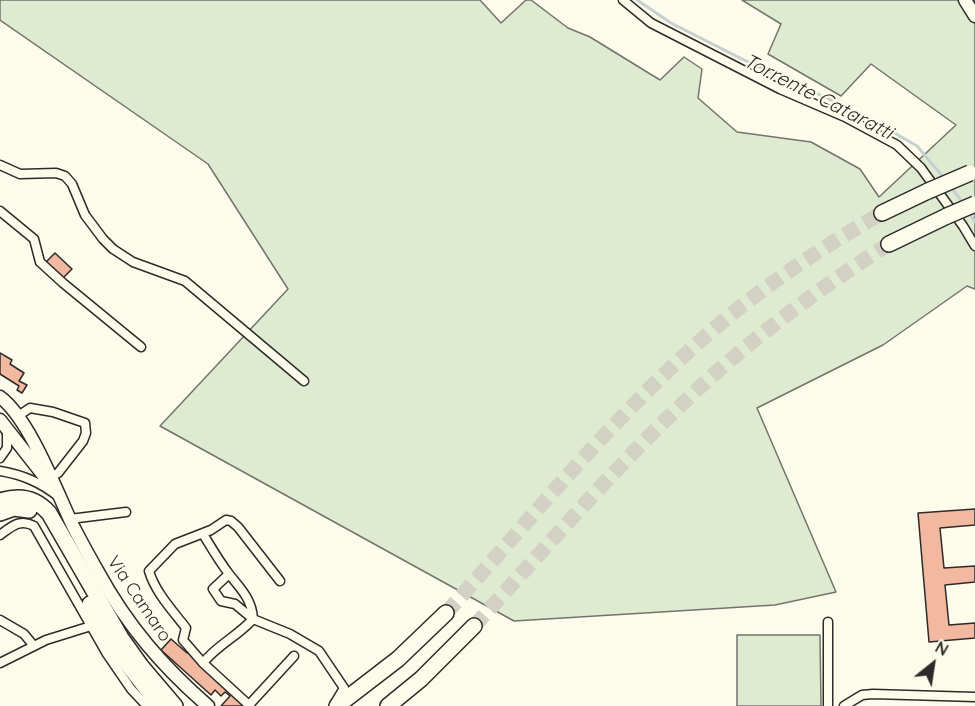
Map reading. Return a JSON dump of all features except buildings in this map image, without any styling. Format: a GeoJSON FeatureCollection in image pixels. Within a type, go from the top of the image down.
{"type":"FeatureCollection","features":[{"type":"Feature","properties":{"kind":"highway"},"geometry":{"type":"LineString","coordinates":[[882,213],[972,172]]}},
{"type":"Feature","properties":{"kind":"highway"},"geometry":{"type":"LineString","coordinates":[[889,244],[975,204]]}},
{"type":"Feature","properties":{"kind":"highway"},"geometry":{"type":"LineString","coordinates":[[0,501],[26,498],[38,503],[49,513],[121,638],[175,706]]}},
{"type":"Feature","properties":{"kind":"highway"},"geometry":{"type":"LineString","coordinates":[[0,513],[22,508],[34,512],[44,520],[111,641],[160,706]]}},
{"type":"Feature","properties":{"kind":"highway"},"geometry":{"type":"LineString","coordinates":[[337,706],[398,659],[446,613]]}},
{"type":"Feature","properties":{"kind":"highway"},"geometry":{"type":"LineString","coordinates":[[388,706],[421,679],[474,626]]}},
{"type":"Feature","properties":{"kind":"street"},"geometry":{"type":"LineString","coordinates":[[965,0],[975,16]]}},
{"type":"Feature","properties":{"kind":"street"},"geometry":{"type":"LineString","coordinates":[[625,1],[651,23],[780,89],[845,117],[897,145],[921,168],[975,246]]}},
{"type":"Feature","properties":{"kind":"street"},"geometry":{"type":"LineString","coordinates":[[0,165],[20,174],[56,173],[64,176],[72,184],[85,215],[113,249],[133,262],[185,281],[304,381]]}},
{"type":"Feature","properties":{"kind":"street"},"geometry":{"type":"LineString","coordinates":[[0,211],[34,239],[40,262],[141,347]]}},
{"type":"Feature","properties":{"kind":"street","name":"Via Camaro"},"geometry":{"type":"LineString","coordinates":[[0,397],[18,416],[26,430],[46,480]]}},
{"type":"Feature","properties":{"kind":"street"},"geometry":{"type":"LineString","coordinates":[[0,471],[46,480],[58,473],[83,441],[86,433],[85,423],[53,412],[30,408],[18,416]]}},
{"type":"Feature","properties":{"kind":"street"},"geometry":{"type":"LineString","coordinates":[[0,458],[8,445],[3,424]]}},
{"type":"Feature","properties":{"kind":"street","name":"Via Camaro"},"geometry":{"type":"LineString","coordinates":[[3,424],[60,497],[111,595],[148,648],[166,668],[208,706]]}},
{"type":"Feature","properties":{"kind":"street"},"geometry":{"type":"LineString","coordinates":[[15,438],[26,430]]}},
{"type":"Feature","properties":{"kind":"street"},"geometry":{"type":"LineString","coordinates":[[70,519],[126,512]]}},
{"type":"Feature","properties":{"kind":"street"},"geometry":{"type":"LineString","coordinates":[[280,581],[231,521],[226,520],[203,534],[175,544],[149,571],[160,594],[186,628],[183,640],[203,663],[250,705],[294,656]]}},
{"type":"Feature","properties":{"kind":"street"},"geometry":{"type":"LineString","coordinates":[[0,535],[18,523],[28,523],[34,526],[91,627],[123,678],[147,706]]}},
{"type":"Feature","properties":{"kind":"street"},"geometry":{"type":"LineString","coordinates":[[203,534],[248,599],[253,619]]}},
{"type":"Feature","properties":{"kind":"street"},"geometry":{"type":"LineString","coordinates":[[229,574],[213,589],[221,601],[235,604],[253,619],[290,634],[319,651],[344,688],[337,702],[332,706]]}},
{"type":"Feature","properties":{"kind":"street"},"geometry":{"type":"LineString","coordinates":[[203,663],[253,619]]}},
{"type":"Feature","properties":{"kind":"street"},"geometry":{"type":"LineString","coordinates":[[0,620],[24,634],[34,646]]}},
{"type":"Feature","properties":{"kind":"street"},"geometry":{"type":"LineString","coordinates":[[828,622],[828,706]]}},
{"type":"Feature","properties":{"kind":"street"},"geometry":{"type":"LineString","coordinates":[[0,663],[53,638],[91,627]]}},
{"type":"Feature","properties":{"kind":"street"},"geometry":{"type":"LineString","coordinates":[[166,668],[195,706]]}},
{"type":"Feature","properties":{"kind":"street"},"geometry":{"type":"LineString","coordinates":[[844,706],[857,697],[873,694],[975,697]]}},
{"type":"Feature","properties":{"kind":"green space"},"geometry":{"type":"Polygon","coordinates":[[[0,0],[480,0],[501,23],[526,0],[531,0],[568,28],[590,37],[660,80],[684,57],[702,69],[698,98],[737,132],[811,142],[860,169],[879,197],[956,125],[871,64],[841,96],[768,54],[781,24],[742,0],[975,0],[975,289],[967,286],[883,345],[757,408],[836,592],[775,605],[514,621],[160,426],[288,289],[208,164],[0,20],[0,0]]]}},
{"type":"Feature","properties":{"kind":"green space"},"geometry":{"type":"Polygon","coordinates":[[[737,635],[820,635],[821,706],[737,706],[737,635]]]}},
{"type":"Feature","properties":{"kind":"waterway","name":"Torrente Cataratti"},"geometry":{"type":"LineString","coordinates":[[637,0],[671,23],[842,105],[917,146],[944,178]]}},
{"type":"Feature","properties":{"kind":"waterway","name":"Torrente Cataratti"},"geometry":{"type":"LineString","coordinates":[[950,186],[964,204]]}},
{"type":"Feature","properties":{"kind":"waterway","name":"Torrente Cataratti"},"geometry":{"type":"LineString","coordinates":[[969,213],[975,222]]}},
{"type":"Feature","properties":{"kind":"tunnel"},"geometry":{"type":"LineString","coordinates":[[446,613],[601,439],[666,372],[743,305],[788,272],[882,213]]}},
{"type":"Feature","properties":{"kind":"tunnel"},"geometry":{"type":"LineString","coordinates":[[474,626],[594,494],[687,399],[781,319],[889,244]]}}]}
